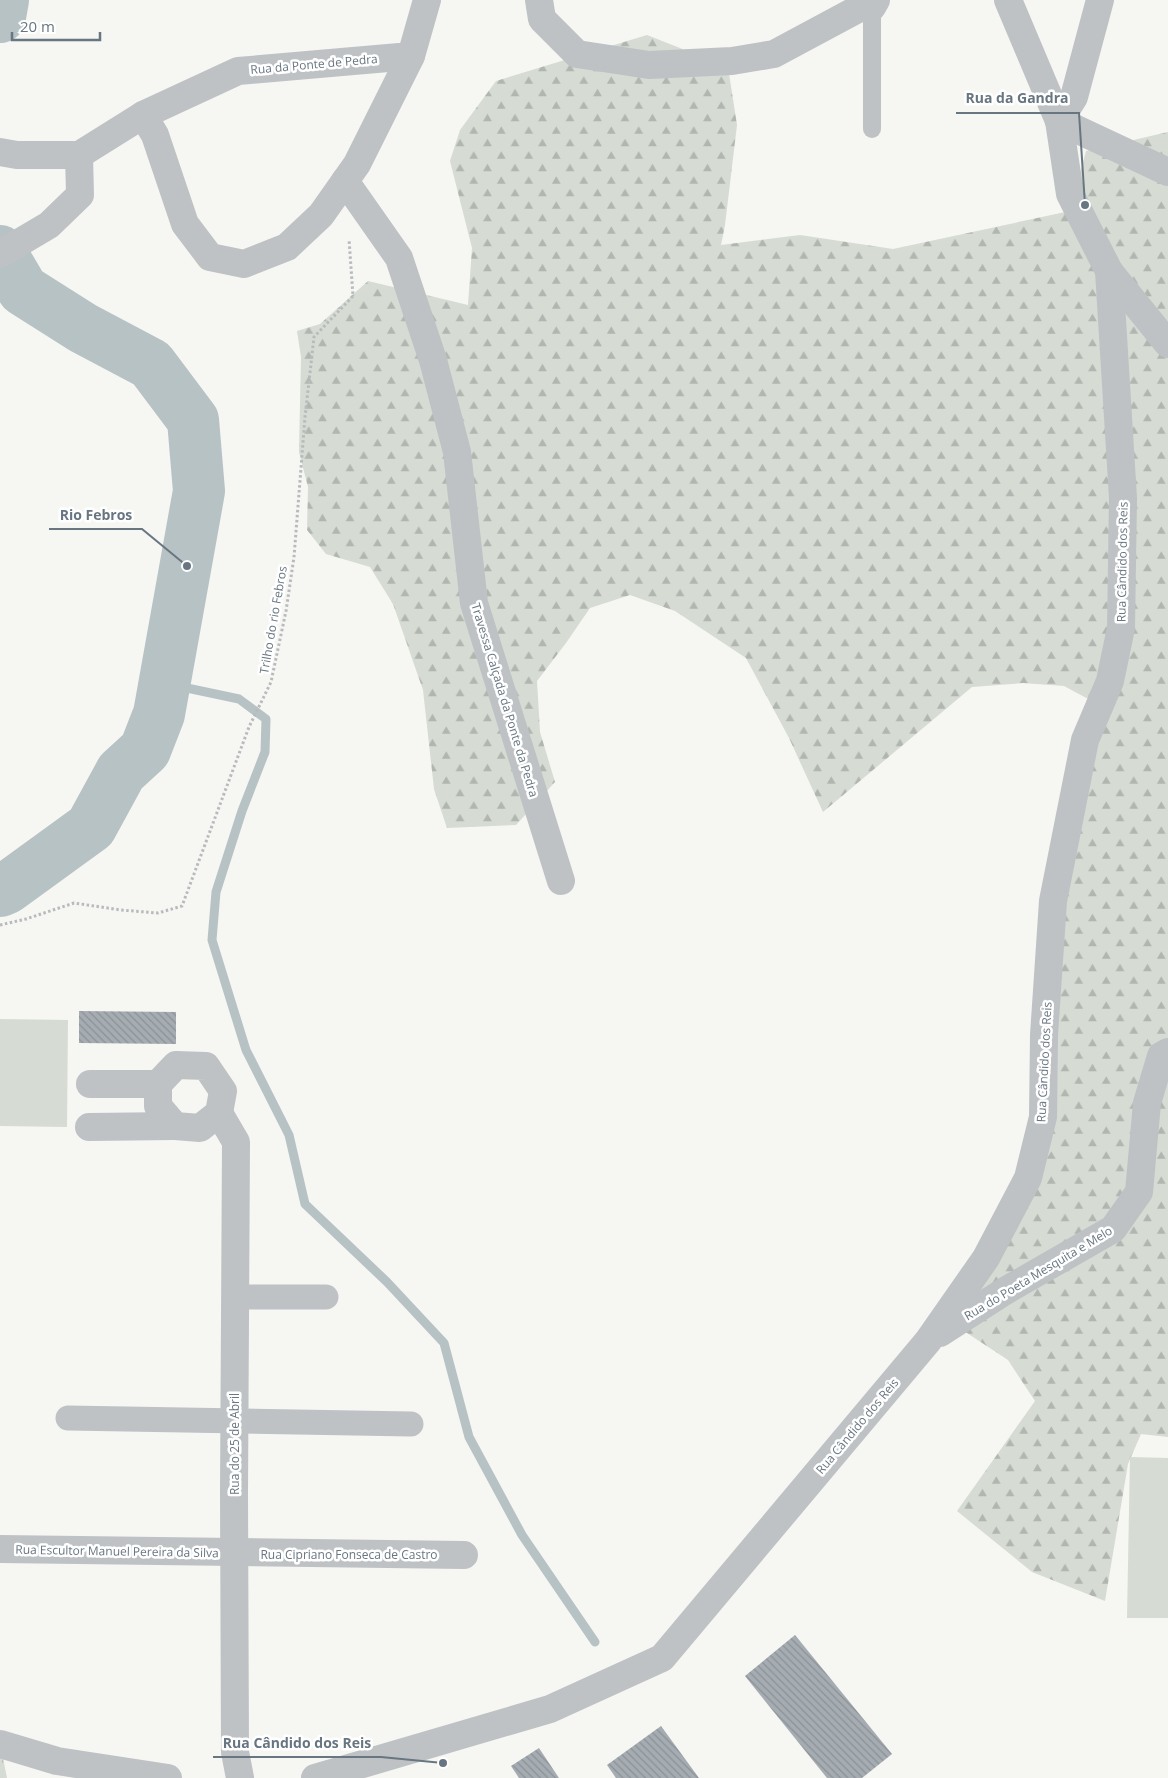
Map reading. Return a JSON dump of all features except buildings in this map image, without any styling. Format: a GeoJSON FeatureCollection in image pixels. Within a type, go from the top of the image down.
{"type":"FeatureCollection","features":[{"type":"Feature","properties":{"kind":"street"},"geometry":{"type":"LineString","coordinates":[[143,115],[156,135],[185,224],[210,257],[244,264],[287,247],[321,215],[357,164],[411,56],[427,0]]}},
{"type":"Feature","properties":{"kind":"street"},"geometry":{"type":"LineString","coordinates":[[539,0],[542,19],[577,54],[649,65],[732,61],[774,54],[864,4]]}},
{"type":"Feature","properties":{"kind":"street"},"geometry":{"type":"LineString","coordinates":[[1008,0],[1059,121],[1168,172]]}},
{"type":"Feature","properties":{"kind":"street"},"geometry":{"type":"LineString","coordinates":[[1059,121],[1074,97],[1100,0]]}},
{"type":"Feature","properties":{"kind":"street","name":"Rua da Ponte de Pedra"},"geometry":{"type":"LineString","coordinates":[[79,155],[143,115],[238,71],[411,56]]}},
{"type":"Feature","properties":{"kind":"street","name":"Rua Cândido dos Reis"},"geometry":{"type":"LineString","coordinates":[[316,1778],[550,1710],[662,1658],[928,1341],[986,1258],[1028,1178],[1043,1117],[1044,1035],[1053,901],[1084,740],[1110,681],[1121,628],[1123,498],[1109,271],[1070,194],[1059,121]]}},
{"type":"Feature","properties":{"kind":"street"},"geometry":{"type":"LineString","coordinates":[[0,152],[17,156],[79,155],[80,195],[49,225],[5,251]]}},
{"type":"Feature","properties":{"kind":"street","name":"Travessa Calçada da Ponte da Pedra"},"geometry":{"type":"LineString","coordinates":[[345,181],[399,258],[433,360],[457,452],[474,603],[561,881]]}},
{"type":"Feature","properties":{"kind":"street"},"geometry":{"type":"LineString","coordinates":[[1109,271],[1168,344]]}},
{"type":"Feature","properties":{"kind":"street","name":"Rua do Poeta Mesquita e Melo"},"geometry":{"type":"LineString","coordinates":[[928,1341],[1005,1291],[1113,1229],[1139,1192],[1147,1104],[1161,1056],[1168,1052]]}},
{"type":"Feature","properties":{"kind":"street"},"geometry":{"type":"LineString","coordinates":[[89,1127],[175,1126],[200,1128],[219,1113],[223,1090],[206,1066],[176,1065],[158,1084],[158,1106],[175,1126]]}},
{"type":"Feature","properties":{"kind":"street"},"geometry":{"type":"LineString","coordinates":[[90,1084],[158,1084]]}},
{"type":"Feature","properties":{"kind":"street","name":"Rua do 25 de Abril"},"geometry":{"type":"LineString","coordinates":[[219,1113],[236,1142],[234,1421],[235,1752],[240,1778]]}},
{"type":"Feature","properties":{"kind":"street"},"geometry":{"type":"LineString","coordinates":[[235,1296],[326,1298]]}},
{"type":"Feature","properties":{"kind":"street"},"geometry":{"type":"LineString","coordinates":[[68,1418],[411,1424]]}},
{"type":"Feature","properties":{"kind":"street","name":"Rua Escultor Manuel Pereira da Silva"},"geometry":{"type":"LineString","coordinates":[[0,1549],[234,1553]]}},
{"type":"Feature","properties":{"kind":"street","name":"Rua Cipriano Fonseca de Castro"},"geometry":{"type":"LineString","coordinates":[[234,1553],[464,1555]]}},
{"type":"Feature","properties":{"kind":"street"},"geometry":{"type":"LineString","coordinates":[[0,1744],[57,1762],[168,1778]]}},
{"type":"Feature","properties":{"kind":"lane"},"geometry":{"type":"LineString","coordinates":[[864,4],[872,129]]}},
{"type":"Feature","properties":{"kind":"path","name":"Trilho do rio Febros"},"geometry":{"type":"LineString","coordinates":[[0,925],[26,919],[74,903],[158,913],[182,906],[249,727],[271,682],[286,611],[294,557],[305,417],[314,337],[352,296],[349,238]]}},
{"type":"Feature","properties":{"kind":"green space"},"geometry":{"type":"Polygon","coordinates":[[[647,35],[728,67],[737,125],[721,245],[800,235],[893,249],[1070,211],[1086,151],[1168,132],[1168,1437],[1141,1434],[1128,1464],[1105,1601],[1032,1572],[957,1511],[1035,1401],[1008,1360],[935,1312],[1013,1202],[1042,1129],[1040,964],[1092,701],[1064,686],[1023,683],[972,687],[823,812],[789,738],[746,658],[675,611],[630,595],[590,608],[537,681],[540,732],[555,782],[516,825],[447,828],[434,789],[423,690],[393,604],[370,567],[326,554],[307,530],[308,487],[299,452],[301,357],[297,331],[320,324],[368,281],[468,305],[472,248],[450,161],[460,130],[496,81],[647,35]]]}},
{"type":"Feature","properties":{"kind":"green space"},"geometry":{"type":"Polygon","coordinates":[[[0,1019],[68,1020],[67,1127],[0,1126],[0,1019]]]}},
{"type":"Feature","properties":{"kind":"green space"},"geometry":{"type":"Polygon","coordinates":[[[1130,1457],[1168,1458],[1168,1618],[1127,1618],[1130,1457]]]}},
{"type":"Feature","properties":{"kind":"green space"},"geometry":{"type":"Polygon","coordinates":[[[0,1757],[3,1758],[7,1778],[0,1778],[0,1757]]]}},
{"type":"Feature","properties":{"kind":"waterway"},"geometry":{"type":"LineString","coordinates":[[0,17],[3,0]]}},
{"type":"Feature","properties":{"kind":"waterway"},"geometry":{"type":"LineString","coordinates":[[0,251],[23,290],[83,328],[151,364],[193,420],[199,491],[159,714],[145,750],[121,772],[91,827],[7,888],[0,891]]}},
{"type":"Feature","properties":{"kind":"waterway"},"geometry":{"type":"LineString","coordinates":[[166,674],[187,688],[239,699],[266,719],[265,752],[242,811],[216,892],[212,940],[246,1050],[289,1135],[305,1204],[387,1282],[444,1343],[469,1437],[522,1535],[595,1642]]}},
{"type":"Feature","properties":{"kind":"place","name":"Rua da Gandra"},"geometry":{"type":"Point","coordinates":[1085,205]}},
{"type":"Feature","properties":{"kind":"place","name":"Rio Febros"},"geometry":{"type":"Point","coordinates":[187,566]}},
{"type":"Feature","properties":{"kind":"place","name":"Rua Cândido dos Reis"},"geometry":{"type":"Point","coordinates":[443,1763]}}]}
